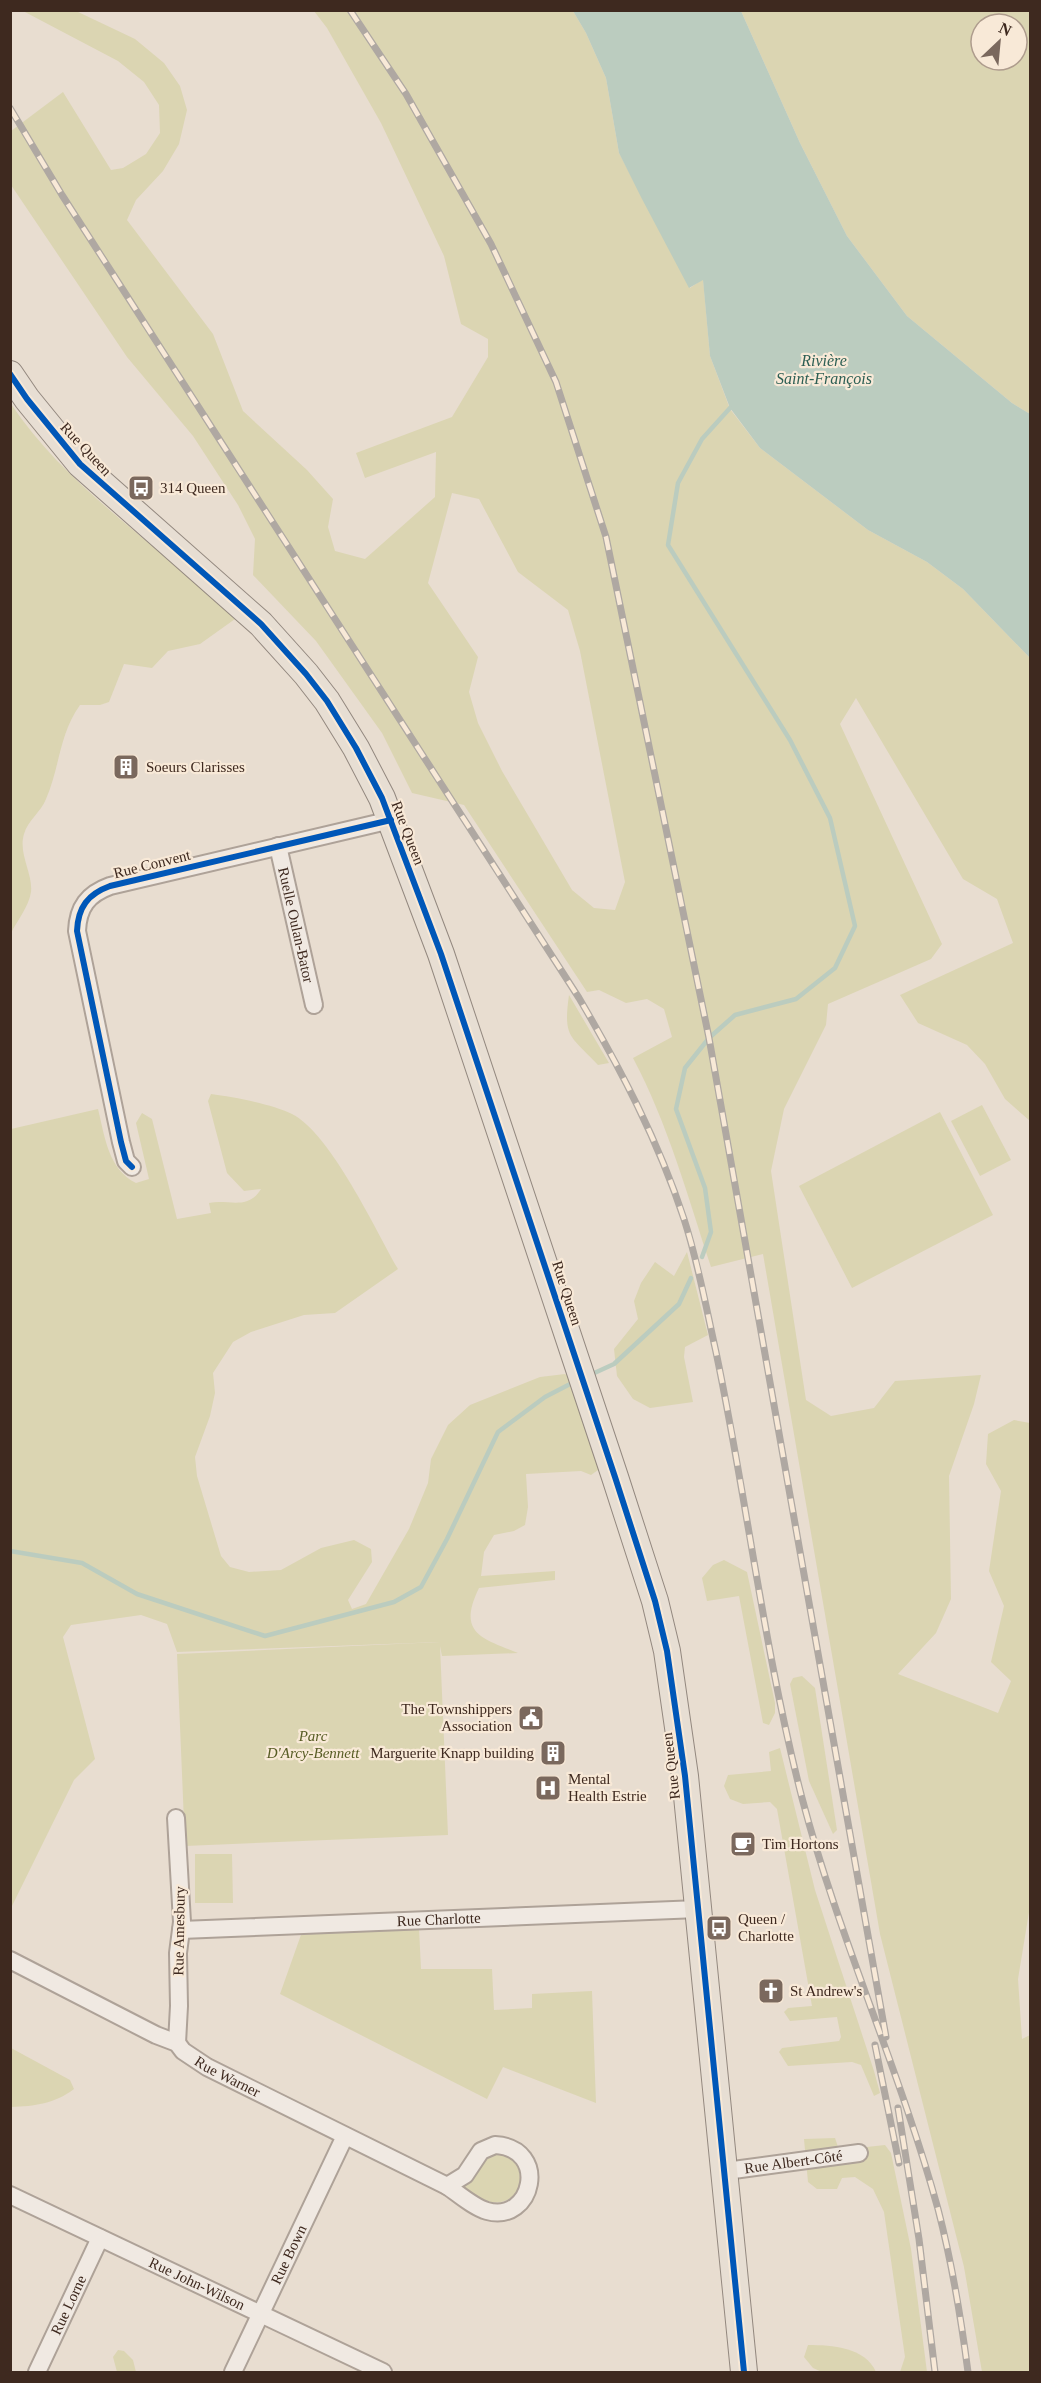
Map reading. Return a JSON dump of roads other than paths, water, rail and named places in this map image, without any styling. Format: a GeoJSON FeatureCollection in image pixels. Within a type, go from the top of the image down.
{"type":"FeatureCollection","features":[{"type":"Feature","properties":{"kind":"main road","name":"Rue Queen"},"geometry":{"type":"LineString","coordinates":[[10,374],[27,399],[80,464],[234,598],[306,674],[352,741],[390,820],[459,1008],[655,1601],[677,1717],[726,2171],[744,2373]]}},
{"type":"Feature","properties":{"kind":"street","name":"Rue Convent"},"geometry":{"type":"LineString","coordinates":[[132,1167],[123,1151],[79,943],[78,919],[88,897],[110,886],[390,820]]}},
{"type":"Feature","properties":{"kind":"street","name":"Ruelle Oulan-Bator"},"geometry":{"type":"LineString","coordinates":[[278,846],[314,1005]]}},
{"type":"Feature","properties":{"kind":"street","name":"Rue Amesbury"},"geometry":{"type":"LineString","coordinates":[[176,1818],[181,1930],[178,1953],[177,2043]]}},
{"type":"Feature","properties":{"kind":"street","name":"Rue Charlotte"},"geometry":{"type":"LineString","coordinates":[[181,1930],[698,1909]]}},
{"type":"Feature","properties":{"kind":"street","name":"Rue Warner"},"geometry":{"type":"LineString","coordinates":[[10,1960],[156,2036],[177,2043],[183,2051],[207,2067],[447,2186],[485,2210],[505,2211],[520,2202],[530,2183],[530,2172],[521,2156],[504,2146],[495,2145],[481,2151],[465,2175],[447,2186]]}},
{"type":"Feature","properties":{"kind":"street","name":"Rue Bown"},"geometry":{"type":"LineString","coordinates":[[233,2373],[345,2136]]}},
{"type":"Feature","properties":{"kind":"street","name":"Rue Albert-Côté"},"geometry":{"type":"LineString","coordinates":[[726,2171],[859,2153]]}},
{"type":"Feature","properties":{"kind":"street","name":"Rue John-Wilson"},"geometry":{"type":"LineString","coordinates":[[10,2194],[383,2373]]}},
{"type":"Feature","properties":{"kind":"street","name":"Rue Lorne"},"geometry":{"type":"LineString","coordinates":[[37,2373],[100,2238]]}},
{"type":"Feature","properties":{"kind":"water","name":"Rivière Saint-François"},"geometry":{"type":"Polygon","coordinates":[[[573,11],[741,11],[800,143],[847,236],[907,316],[1012,403],[1030,414],[1030,658],[963,589],[927,562],[868,530],[760,448],[730,408],[710,356],[703,280],[689,288],[619,153],[606,78],[586,33],[573,11]]]}},
{"type":"Feature","properties":{"kind":"waterway"},"geometry":{"type":"LineString","coordinates":[[702,1257],[711,1232],[705,1188],[676,1109],[685,1068],[709,1038],[735,1015],[796,999],[835,968],[855,926],[830,818],[790,740],[668,545],[678,483],[702,439],[730,408]]}},
{"type":"Feature","properties":{"kind":"waterway"},"geometry":{"type":"LineString","coordinates":[[590,1375],[614,1364],[679,1304],[691,1278]]}},
{"type":"Feature","properties":{"kind":"waterway"},"geometry":{"type":"LineString","coordinates":[[10,1551],[82,1563],[137,1594],[265,1636],[394,1602],[421,1587],[447,1539],[498,1432],[545,1397],[574,1382]]}},
{"type":"Feature","properties":{"kind":"railway"},"geometry":{"type":"LineString","coordinates":[[350,10],[406,94],[491,244],[556,382],[606,537],[709,1038],[886,2037]]}},
{"type":"Feature","properties":{"kind":"railway"},"geometry":{"type":"LineString","coordinates":[[10,108],[62,195],[579,998],[623,1078],[662,1161],[674,1190],[698,1268],[727,1408],[766,1631],[802,1798],[834,1902],[923,2157],[948,2250],[968,2372]]}},
{"type":"Feature","properties":{"kind":"railway"},"geometry":{"type":"LineString","coordinates":[[875,2045],[899,2163]]}},
{"type":"Feature","properties":{"kind":"railway"},"geometry":{"type":"LineString","coordinates":[[898,2108],[919,2239],[935,2372]]}},
{"type":"Feature","properties":{"kind":"place","name":"314 Queen"},"geometry":{"type":"Point","coordinates":[141,488]}},
{"type":"Feature","properties":{"kind":"place","name":"Soeurs Clarisses"},"geometry":{"type":"Point","coordinates":[126,767]}},
{"type":"Feature","properties":{"kind":"place","name":"The Townshippers Association"},"geometry":{"type":"Point","coordinates":[531,1718]}},
{"type":"Feature","properties":{"kind":"place","name":"Marguerite Knapp building"},"geometry":{"type":"Point","coordinates":[553,1753]}},
{"type":"Feature","properties":{"kind":"place","name":"Mental Health Estrie"},"geometry":{"type":"Point","coordinates":[548,1788]}},
{"type":"Feature","properties":{"kind":"place","name":"Tim Hortons"},"geometry":{"type":"Point","coordinates":[743,1844]}},
{"type":"Feature","properties":{"kind":"place","name":"Queen / Charlotte"},"geometry":{"type":"Point","coordinates":[719,1928]}},
{"type":"Feature","properties":{"kind":"place","name":"St Andrew's"},"geometry":{"type":"Point","coordinates":[771,1991]}},
{"type":"Feature","properties":{"kind":"park label","name":"Parc D'Arcy-Bennett"},"geometry":{"type":"Point","coordinates":[313,1744]}}]}
